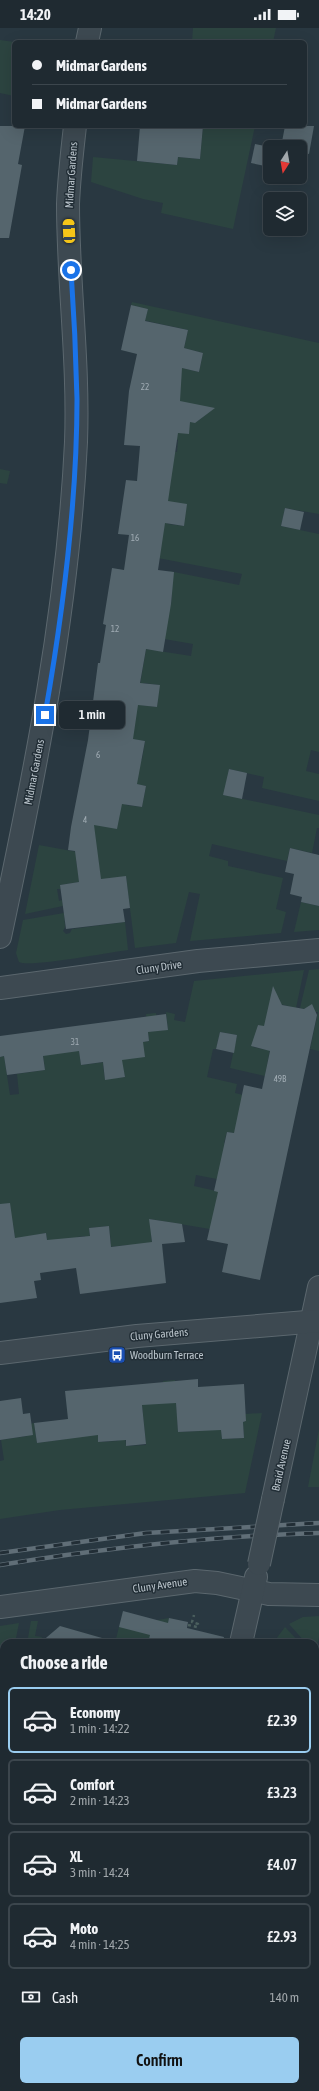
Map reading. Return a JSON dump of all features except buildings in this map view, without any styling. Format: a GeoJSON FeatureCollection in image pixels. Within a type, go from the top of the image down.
{"type":"FeatureCollection","features":[{"type":"Feature","properties":{"kind":"street"},"geometry":{"type":"LineString","coordinates":[[87,40],[90,28]]}},
{"type":"Feature","properties":{"kind":"street","name":"Midmar Gardens"},"geometry":{"type":"LineString","coordinates":[[0,937],[48,700],[70,526],[77,400],[68,202],[75,128]]}},
{"type":"Feature","properties":{"kind":"street","name":"Cluny Drive"},"geometry":{"type":"LineString","coordinates":[[0,988],[198,961],[319,950]]}},
{"type":"Feature","properties":{"kind":"street","name":"Braid Avenue"},"geometry":{"type":"LineString","coordinates":[[242,1639],[315,1321],[319,1287]]}},
{"type":"Feature","properties":{"kind":"street","name":"Cluny Gardens"},"geometry":{"type":"LineString","coordinates":[[0,1353],[123,1338],[315,1321]]}},
{"type":"Feature","properties":{"kind":"street","name":"Cluny Avenue"},"geometry":{"type":"LineString","coordinates":[[0,1607],[195,1581],[217,1583],[270,1594],[319,1595]]}},
{"type":"Feature","properties":{"kind":"path"},"geometry":{"type":"LineString","coordinates":[[188,1625],[198,1628],[198,1624],[192,1622],[194,1614]]}},
{"type":"Feature","properties":{"kind":"green space"},"geometry":{"type":"Polygon","coordinates":[[[193,28],[276,28],[273,40],[192,40],[193,28]]]}},
{"type":"Feature","properties":{"kind":"green space"},"geometry":{"type":"Polygon","coordinates":[[[0,40],[12,42],[12,96],[0,93],[0,40]]]}},
{"type":"Feature","properties":{"kind":"green space"},"geometry":{"type":"Polygon","coordinates":[[[203,128],[255,128],[233,229],[161,213],[163,203],[143,199],[91,182],[93,157],[177,165],[178,157],[200,159],[203,128]]]}},
{"type":"Feature","properties":{"kind":"green space"},"geometry":{"type":"Polygon","coordinates":[[[132,302],[319,343],[319,514],[285,508],[281,526],[319,534],[319,752],[311,750],[306,771],[319,774],[319,801],[262,788],[264,777],[229,769],[224,795],[319,815],[319,828],[317,828],[312,853],[290,848],[287,861],[212,844],[209,856],[228,861],[228,866],[283,878],[276,909],[286,912],[281,933],[190,941],[200,894],[189,892],[176,943],[135,948],[126,877],[100,880],[98,858],[76,861],[80,882],[60,885],[61,889],[57,889],[59,901],[62,900],[63,906],[25,914],[39,845],[88,854],[84,828],[122,801],[126,805],[142,807],[146,786],[130,783],[130,758],[142,760],[145,741],[124,738],[138,703],[141,705],[157,707],[159,685],[144,683],[140,685],[146,649],[191,656],[193,644],[147,636],[171,604],[172,594],[157,592],[173,575],[169,571],[239,585],[242,574],[142,555],[165,521],[168,524],[184,526],[168,503],[168,451],[177,452],[178,440],[169,438],[190,419],[198,421],[204,416],[205,412],[176,409],[181,379],[134,368],[135,364],[147,366],[174,366],[199,372],[203,353],[184,348],[188,330],[129,317],[146,316],[148,309],[131,305],[132,302]]]}},
{"type":"Feature","properties":{"kind":"green space"},"geometry":{"type":"Polygon","coordinates":[[[0,469],[10,471],[7,484],[0,483],[0,469]]]}},
{"type":"Feature","properties":{"kind":"green space"},"geometry":{"type":"Polygon","coordinates":[[[301,902],[319,906],[319,930],[294,932],[301,902]]]}},
{"type":"Feature","properties":{"kind":"green space"},"geometry":{"type":"Polygon","coordinates":[[[64,913],[65,927],[63,931],[66,934],[70,933],[72,929],[125,922],[128,950],[38,963],[19,962],[16,953],[23,920],[64,913]]]}},
{"type":"Feature","properties":{"kind":"green space"},"geometry":{"type":"Polygon","coordinates":[[[319,969],[319,1051],[310,1049],[318,1012],[315,1012],[313,1007],[305,1009],[300,1008],[309,970],[319,969]]]}},
{"type":"Feature","properties":{"kind":"green space"},"geometry":{"type":"Polygon","coordinates":[[[304,970],[296,1008],[280,1004],[279,998],[274,997],[274,1030],[258,1025],[253,1047],[267,1050],[270,1049],[265,1076],[230,1068],[237,1035],[220,1032],[216,1049],[213,1049],[207,1077],[237,1084],[235,1093],[255,1098],[234,1133],[227,1132],[224,1143],[245,1147],[217,1179],[196,1175],[194,1186],[238,1196],[210,1229],[150,1219],[152,1245],[130,1265],[128,1245],[109,1247],[111,1243],[109,1226],[89,1228],[91,1246],[87,1250],[85,1236],[77,1237],[78,1240],[53,1254],[55,1271],[52,1271],[46,1233],[15,1239],[13,1224],[0,1226],[0,1057],[4,1056],[10,1095],[19,1094],[17,1074],[45,1070],[40,1031],[79,1051],[81,1065],[105,1062],[103,1066],[105,1079],[125,1077],[121,1060],[143,1042],[149,1041],[146,1014],[156,1013],[158,1031],[168,1029],[166,1012],[175,1014],[174,1020],[185,1022],[194,981],[304,970]]]}},
{"type":"Feature","properties":{"kind":"green space"},"geometry":{"type":"Polygon","coordinates":[[[175,1380],[178,1432],[198,1431],[221,1423],[222,1439],[244,1438],[243,1422],[246,1421],[245,1414],[262,1413],[245,1493],[60,1510],[0,1519],[0,1461],[4,1460],[1,1440],[27,1436],[25,1425],[34,1423],[37,1443],[66,1439],[64,1420],[68,1419],[69,1427],[97,1425],[99,1442],[118,1441],[124,1422],[126,1446],[146,1445],[140,1384],[147,1384],[164,1403],[163,1381],[175,1380]]]}},
{"type":"Feature","properties":{"kind":"green space"},"geometry":{"type":"Polygon","coordinates":[[[319,1429],[319,1487],[308,1487],[319,1429]]]}},
{"type":"Feature","properties":{"kind":"green space"},"geometry":{"type":"Polygon","coordinates":[[[319,1616],[319,1639],[302,1639],[289,1624],[303,1617],[319,1616]]]}},
{"type":"Feature","properties":{"kind":"green space"},"geometry":{"type":"Polygon","coordinates":[[[169,1618],[168,1623],[152,1639],[116,1639],[119,1627],[169,1618]]]}},
{"type":"Feature","properties":{"kind":"green space"},"geometry":{"type":"Polygon","coordinates":[[[31,1621],[38,1621],[35,1636],[42,1637],[42,1639],[28,1638],[31,1621]]]}},
{"type":"Feature","properties":{"kind":"green space"},"geometry":{"type":"Polygon","coordinates":[[[19,1623],[16,1639],[0,1639],[0,1626],[19,1623]]]}},
{"type":"Feature","properties":{"kind":"green space"},"geometry":{"type":"Polygon","coordinates":[[[285,1627],[296,1639],[276,1639],[285,1627]]]}},
{"type":"Feature","properties":{"kind":"railway"},"geometry":{"type":"LineString","coordinates":[[0,1553],[146,1533],[319,1523]]}},
{"type":"Feature","properties":{"kind":"railway"},"geometry":{"type":"LineString","coordinates":[[0,1565],[119,1548],[238,1537],[319,1533]]}},
{"type":"Feature","properties":{"kind":"place","name":"Woodburn Terrace"},"geometry":{"type":"Point","coordinates":[117,1355]}},
{"type":"Feature","properties":{"kind":"route"},"geometry":{"type":"LineString","coordinates":[[45,715],[65,579],[74,478],[77,400],[71,270]]}}]}
